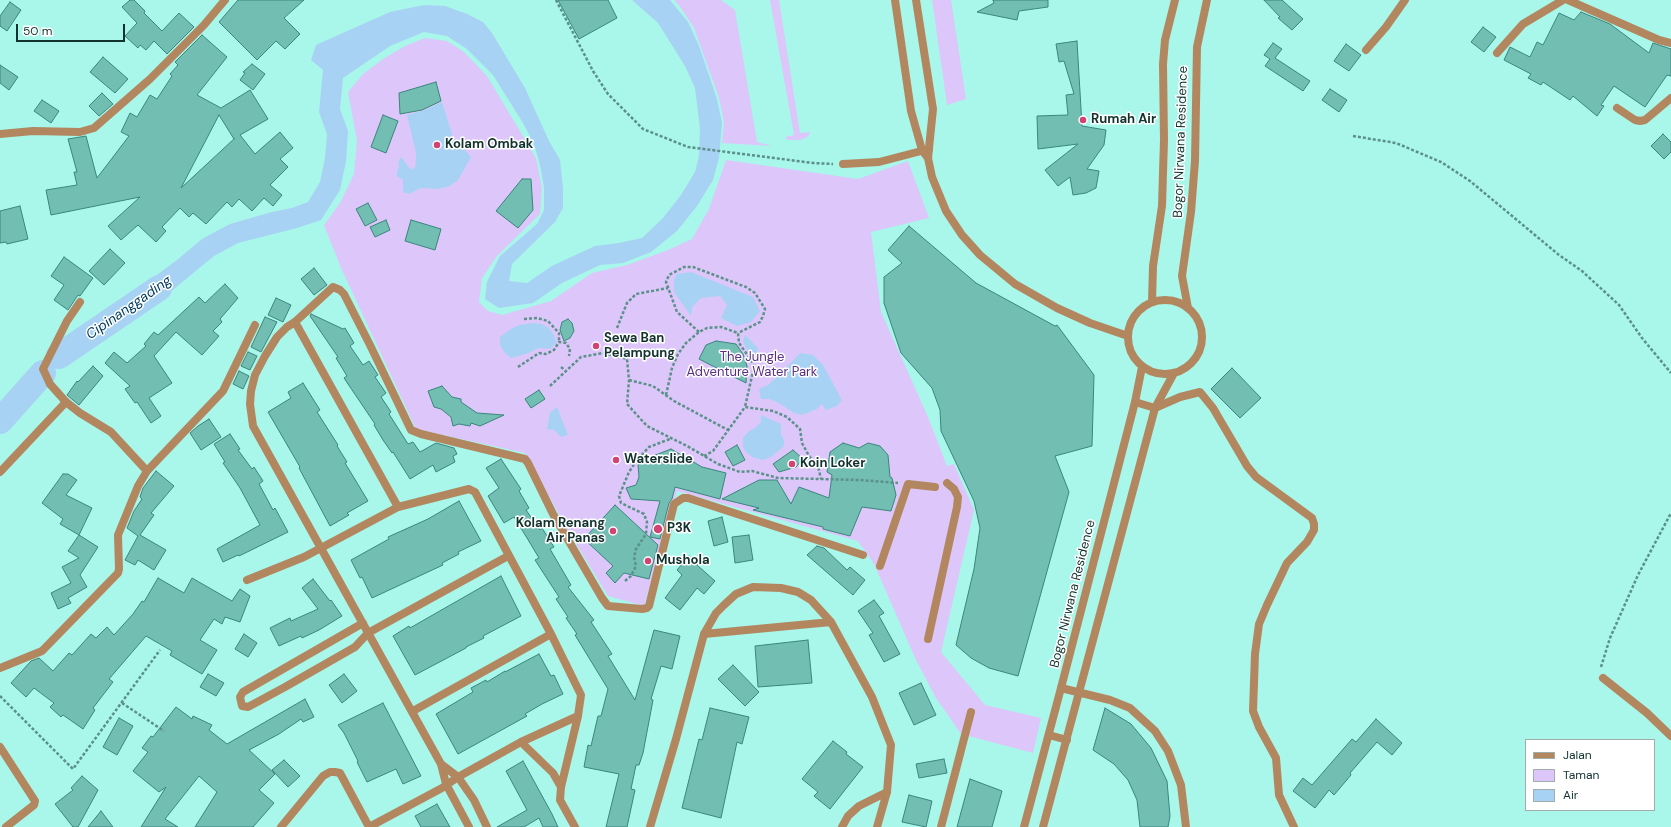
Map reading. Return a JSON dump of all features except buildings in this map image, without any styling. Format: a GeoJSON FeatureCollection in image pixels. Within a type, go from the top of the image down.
{"type":"FeatureCollection","features":[{"type":"Feature","properties":{"kind":"street"},"geometry":{"type":"LineString","coordinates":[[0,134],[33,131],[80,132],[94,128],[150,79],[204,25],[225,0]]}},
{"type":"Feature","properties":{"kind":"street"},"geometry":{"type":"LineString","coordinates":[[895,0],[911,111],[926,150],[932,177],[946,211],[962,235],[992,265],[1015,284],[1057,308],[1090,324],[1128,336]]}},
{"type":"Feature","properties":{"kind":"street"},"geometry":{"type":"LineString","coordinates":[[916,0],[933,109],[926,150]]}},
{"type":"Feature","properties":{"kind":"street","name":"Bogor Nirwana Residence"},"geometry":{"type":"LineString","coordinates":[[1152,302],[1153,266],[1162,206],[1164,148],[1163,64],[1165,40],[1176,0]]}},
{"type":"Feature","properties":{"kind":"street","name":"Bogor Nirwana Residence"},"geometry":{"type":"LineString","coordinates":[[1188,308],[1182,276],[1191,212],[1195,161],[1196,47],[1207,0]]}},
{"type":"Feature","properties":{"kind":"street"},"geometry":{"type":"LineString","coordinates":[[1366,50],[1386,27],[1405,0]]}},
{"type":"Feature","properties":{"kind":"street"},"geometry":{"type":"LineString","coordinates":[[1497,54],[1523,24],[1563,0]]}},
{"type":"Feature","properties":{"kind":"street"},"geometry":{"type":"LineString","coordinates":[[1568,0],[1659,40],[1671,43]]}},
{"type":"Feature","properties":{"kind":"street"},"geometry":{"type":"LineString","coordinates":[[1617,108],[1635,120],[1640,121],[1645,120],[1671,98]]}},
{"type":"Feature","properties":{"kind":"street"},"geometry":{"type":"LineString","coordinates":[[843,164],[879,162],[926,150]]}},
{"type":"Feature","properties":{"kind":"street"},"geometry":{"type":"LineString","coordinates":[[469,827],[446,784],[441,764],[413,711],[253,426],[250,416],[251,391],[255,375],[265,356],[287,327],[295,322],[333,287],[340,290],[344,294],[411,430],[421,434],[525,459],[553,514],[608,606],[642,609],[649,606],[674,504],[683,498],[688,498],[863,555]]}},
{"type":"Feature","properties":{"kind":"street"},"geometry":{"type":"LineString","coordinates":[[1171,301],[1188,308],[1196,317],[1201,328],[1202,339],[1199,351],[1193,361],[1185,368],[1174,373],[1162,374],[1142,367],[1131,352],[1128,336],[1130,325],[1135,315],[1152,302],[1171,301]]}},
{"type":"Feature","properties":{"kind":"street"},"geometry":{"type":"LineString","coordinates":[[80,302],[68,321],[44,373],[50,384],[66,402],[80,413],[111,432],[147,471]]}},
{"type":"Feature","properties":{"kind":"street"},"geometry":{"type":"LineString","coordinates":[[295,322],[398,508]]}},
{"type":"Feature","properties":{"kind":"street"},"geometry":{"type":"LineString","coordinates":[[0,668],[42,651],[118,573],[120,569],[119,533],[133,494],[147,471],[223,391],[256,325]]}},
{"type":"Feature","properties":{"kind":"street","name":"Bogor Nirwana Residence"},"geometry":{"type":"LineString","coordinates":[[1024,827],[1135,402],[1142,367]]}},
{"type":"Feature","properties":{"kind":"street"},"geometry":{"type":"LineString","coordinates":[[1043,827],[1155,408],[1174,373]]}},
{"type":"Feature","properties":{"kind":"street"},"geometry":{"type":"LineString","coordinates":[[1135,402],[1155,408],[1180,397],[1200,392],[1213,408],[1247,466],[1256,476],[1312,518],[1314,530],[1307,542],[1287,563],[1266,605],[1259,624],[1255,654],[1253,711],[1259,727],[1276,758],[1278,795],[1294,827]]}},
{"type":"Feature","properties":{"kind":"street"},"geometry":{"type":"LineString","coordinates":[[0,472],[66,402]]}},
{"type":"Feature","properties":{"kind":"street"},"geometry":{"type":"LineString","coordinates":[[928,639],[957,507],[958,497],[954,489],[947,483]]}},
{"type":"Feature","properties":{"kind":"street"},"geometry":{"type":"LineString","coordinates":[[880,566],[908,484],[935,487]]}},
{"type":"Feature","properties":{"kind":"street"},"geometry":{"type":"LineString","coordinates":[[247,580],[322,548],[398,508],[464,489],[472,490],[551,634],[580,695],[578,716],[561,787],[560,800],[575,827]]}},
{"type":"Feature","properties":{"kind":"street"},"geometry":{"type":"LineString","coordinates":[[363,623],[243,692],[240,698],[242,706],[248,707],[355,647],[368,633],[508,556]]}},
{"type":"Feature","properties":{"kind":"street"},"geometry":{"type":"LineString","coordinates":[[650,827],[676,739],[704,634],[716,614],[724,605],[736,594],[753,587],[782,588],[798,592],[811,600],[830,622],[872,698],[891,745],[886,792],[877,827]]}},
{"type":"Feature","properties":{"kind":"street"},"geometry":{"type":"LineString","coordinates":[[704,634],[830,622]]}},
{"type":"Feature","properties":{"kind":"street"},"geometry":{"type":"LineString","coordinates":[[413,711],[551,634]]}},
{"type":"Feature","properties":{"kind":"street"},"geometry":{"type":"LineString","coordinates":[[1603,678],[1647,713],[1671,736]]}},
{"type":"Feature","properties":{"kind":"street"},"geometry":{"type":"LineString","coordinates":[[1061,688],[1110,700],[1130,708],[1155,732],[1168,751],[1181,785],[1186,827]]}},
{"type":"Feature","properties":{"kind":"street"},"geometry":{"type":"LineString","coordinates":[[941,827],[971,712]]}},
{"type":"Feature","properties":{"kind":"street"},"geometry":{"type":"LineString","coordinates":[[281,827],[322,776],[330,772],[340,773],[369,827],[522,742],[578,716]]}},
{"type":"Feature","properties":{"kind":"street"},"geometry":{"type":"LineString","coordinates":[[1049,736],[1067,740]]}},
{"type":"Feature","properties":{"kind":"street"},"geometry":{"type":"LineString","coordinates":[[522,742],[553,773],[561,787]]}},
{"type":"Feature","properties":{"kind":"street"},"geometry":{"type":"LineString","coordinates":[[0,747],[35,801],[34,805],[6,827]]}},
{"type":"Feature","properties":{"kind":"street"},"geometry":{"type":"LineString","coordinates":[[441,764],[458,777],[474,800],[487,827]]}},
{"type":"Feature","properties":{"kind":"street"},"geometry":{"type":"LineString","coordinates":[[842,827],[848,816],[858,806],[886,792]]}},
{"type":"Feature","properties":{"kind":"path"},"geometry":{"type":"LineString","coordinates":[[556,0],[593,71],[608,94],[644,129],[688,147],[813,163],[843,164]]}},
{"type":"Feature","properties":{"kind":"path"},"geometry":{"type":"LineString","coordinates":[[1353,136],[1396,143],[1441,162],[1470,181],[1559,255],[1582,271],[1619,305],[1642,338],[1671,373]]}},
{"type":"Feature","properties":{"kind":"path"},"geometry":{"type":"LineString","coordinates":[[666,395],[672,368],[678,354],[686,343],[699,332],[707,328],[721,327],[738,333],[760,322],[765,310],[755,293],[746,287],[693,267],[684,267],[669,275],[666,282],[677,312],[699,332]]}},
{"type":"Feature","properties":{"kind":"path"},"geometry":{"type":"LineString","coordinates":[[617,328],[627,303],[636,294],[668,288]]}},
{"type":"Feature","properties":{"kind":"path"},"geometry":{"type":"LineString","coordinates":[[518,367],[539,353],[546,354],[554,350],[560,342],[559,334],[548,321],[537,318],[524,319]]}},
{"type":"Feature","properties":{"kind":"path"},"geometry":{"type":"LineString","coordinates":[[704,456],[713,451],[746,407],[754,367],[752,360],[739,343],[738,333]]}},
{"type":"Feature","properties":{"kind":"path"},"geometry":{"type":"LineString","coordinates":[[560,342],[566,343],[570,349],[569,356]]}},
{"type":"Feature","properties":{"kind":"path"},"geometry":{"type":"LineString","coordinates":[[550,386],[581,357],[603,353],[627,359],[629,380],[627,404],[647,426],[718,464],[740,472],[752,471],[778,478],[860,480],[908,484]]}},
{"type":"Feature","properties":{"kind":"path"},"geometry":{"type":"LineString","coordinates":[[561,367],[566,371]]}},
{"type":"Feature","properties":{"kind":"path"},"geometry":{"type":"LineString","coordinates":[[629,380],[649,385],[674,401],[728,430]]}},
{"type":"Feature","properties":{"kind":"path"},"geometry":{"type":"LineString","coordinates":[[746,407],[773,411],[787,417],[800,429],[802,443],[809,456],[818,466],[821,479]]}},
{"type":"Feature","properties":{"kind":"path"},"geometry":{"type":"LineString","coordinates":[[625,580],[631,576],[636,566],[634,557],[636,549],[646,534],[647,522],[644,514],[621,502],[619,496],[629,472],[637,460],[649,447],[670,438]]}},
{"type":"Feature","properties":{"kind":"path"},"geometry":{"type":"LineString","coordinates":[[1603,678],[1601,676],[1600,669],[1610,638],[1638,575],[1671,513]]}},
{"type":"Feature","properties":{"kind":"path"},"geometry":{"type":"LineString","coordinates":[[0,696],[73,769],[160,650]]}},
{"type":"Feature","properties":{"kind":"path"},"geometry":{"type":"LineString","coordinates":[[122,703],[164,731]]}},
{"type":"Feature","properties":{"kind":"green space"},"geometry":{"type":"Polygon","coordinates":[[[674,0],[721,0],[735,10],[757,142],[772,146],[722,143],[724,122],[719,98],[694,28],[674,0]]]}},
{"type":"Feature","properties":{"kind":"green space"},"geometry":{"type":"Polygon","coordinates":[[[770,0],[779,0],[800,133],[810,132],[806,138],[800,140],[788,140],[785,137],[794,135],[770,0]]]}},
{"type":"Feature","properties":{"kind":"green space"},"geometry":{"type":"Polygon","coordinates":[[[932,0],[951,0],[966,99],[947,105],[932,0]]]}},
{"type":"Feature","properties":{"kind":"green space","name":"The Jungle Adventure Water Park"},"geometry":{"type":"Polygon","coordinates":[[[425,38],[447,41],[464,52],[487,76],[536,158],[542,188],[540,214],[497,256],[482,278],[479,302],[488,311],[502,315],[551,301],[592,273],[627,265],[668,250],[692,239],[709,209],[726,160],[858,179],[908,161],[929,218],[871,232],[881,312],[928,417],[947,466],[954,464],[974,510],[941,652],[985,705],[1041,718],[1033,753],[961,734],[936,698],[916,660],[874,564],[858,541],[677,491],[644,606],[608,596],[567,529],[525,453],[416,429],[341,268],[324,225],[340,203],[354,174],[357,141],[348,92],[363,74],[383,59],[405,46],[425,38]]]}},
{"type":"Feature","properties":{"kind":"water"},"geometry":{"type":"Polygon","coordinates":[[[632,0],[670,0],[688,22],[699,46],[717,99],[722,123],[719,158],[713,180],[697,206],[677,231],[651,252],[623,263],[600,265],[562,283],[533,303],[499,308],[485,299],[487,282],[500,256],[537,224],[544,210],[544,187],[540,165],[534,144],[523,123],[493,75],[467,49],[447,36],[424,32],[390,46],[343,78],[340,109],[348,131],[346,161],[340,190],[321,220],[297,228],[238,243],[214,256],[169,293],[135,317],[123,300],[177,260],[202,239],[230,224],[292,208],[308,202],[320,182],[325,158],[327,134],[319,112],[323,70],[311,60],[316,45],[390,12],[424,5],[445,6],[483,22],[492,33],[525,88],[549,141],[560,160],[563,188],[563,208],[555,222],[512,264],[509,281],[527,283],[552,266],[595,246],[642,238],[663,218],[681,195],[695,172],[699,156],[700,129],[695,88],[685,66],[658,23],[632,0]]]}},
{"type":"Feature","properties":{"kind":"water","name":"Kolam Ombak"},"geometry":{"type":"Polygon","coordinates":[[[442,102],[453,137],[471,157],[458,180],[450,186],[438,189],[421,188],[409,194],[403,192],[403,180],[397,176],[399,167],[398,163],[401,157],[411,170],[415,167],[416,159],[416,153],[407,115],[425,110],[442,102]]]}},
{"type":"Feature","properties":{"kind":"water"},"geometry":{"type":"Polygon","coordinates":[[[691,272],[753,297],[760,311],[751,322],[737,326],[721,318],[727,305],[720,296],[701,298],[692,307],[691,316],[674,292],[674,279],[677,274],[691,272]]]}},
{"type":"Feature","properties":{"kind":"water"},"geometry":{"type":"Polygon","coordinates":[[[533,323],[542,324],[549,328],[554,335],[556,343],[550,349],[538,348],[529,353],[511,358],[504,352],[500,345],[500,337],[519,325],[533,323]]]}},
{"type":"Feature","properties":{"kind":"water"},"geometry":{"type":"Polygon","coordinates":[[[745,335],[758,348],[756,354],[750,354],[745,346],[743,341],[745,335]]]}},
{"type":"Feature","properties":{"kind":"water"},"geometry":{"type":"Polygon","coordinates":[[[800,353],[813,355],[823,365],[842,400],[837,406],[826,410],[822,404],[817,409],[802,415],[794,413],[779,403],[769,399],[761,399],[759,389],[768,385],[776,378],[777,372],[786,368],[800,353]]]}},
{"type":"Feature","properties":{"kind":"water"},"geometry":{"type":"Polygon","coordinates":[[[557,407],[568,435],[561,437],[554,430],[547,429],[550,412],[557,407]]]}},
{"type":"Feature","properties":{"kind":"water"},"geometry":{"type":"Polygon","coordinates":[[[761,415],[781,424],[781,434],[784,440],[784,446],[771,457],[763,460],[754,458],[747,453],[743,447],[743,438],[749,431],[761,422],[761,415]]]}},
{"type":"Feature","properties":{"kind":"waterway","name":"Cipinanggading"},"geometry":{"type":"LineString","coordinates":[[59,356],[159,288]]}},
{"type":"Feature","properties":{"kind":"waterway","name":"Cipinanggading"},"geometry":{"type":"LineString","coordinates":[[0,421],[43,373]]}},
{"type":"Feature","properties":{"kind":"place","name":"Rumah Air"},"geometry":{"type":"Point","coordinates":[1083,120]}},
{"type":"Feature","properties":{"kind":"place","name":"Kolam Ombak"},"geometry":{"type":"Point","coordinates":[437,145]}},
{"type":"Feature","properties":{"kind":"place","name":"Sewa Ban Pelampung"},"geometry":{"type":"Point","coordinates":[596,346]}},
{"type":"Feature","properties":{"kind":"place","name":"Waterslide"},"geometry":{"type":"Point","coordinates":[616,460]}},
{"type":"Feature","properties":{"kind":"place","name":"Koin Loker"},"geometry":{"type":"Point","coordinates":[792,464]}},
{"type":"Feature","properties":{"kind":"place","name":"P3K"},"geometry":{"type":"Point","coordinates":[658,529]}},
{"type":"Feature","properties":{"kind":"place","name":"Kolam Renang Air Panas"},"geometry":{"type":"Point","coordinates":[613,531]}},
{"type":"Feature","properties":{"kind":"place","name":"Mushola"},"geometry":{"type":"Point","coordinates":[648,561]}}]}
